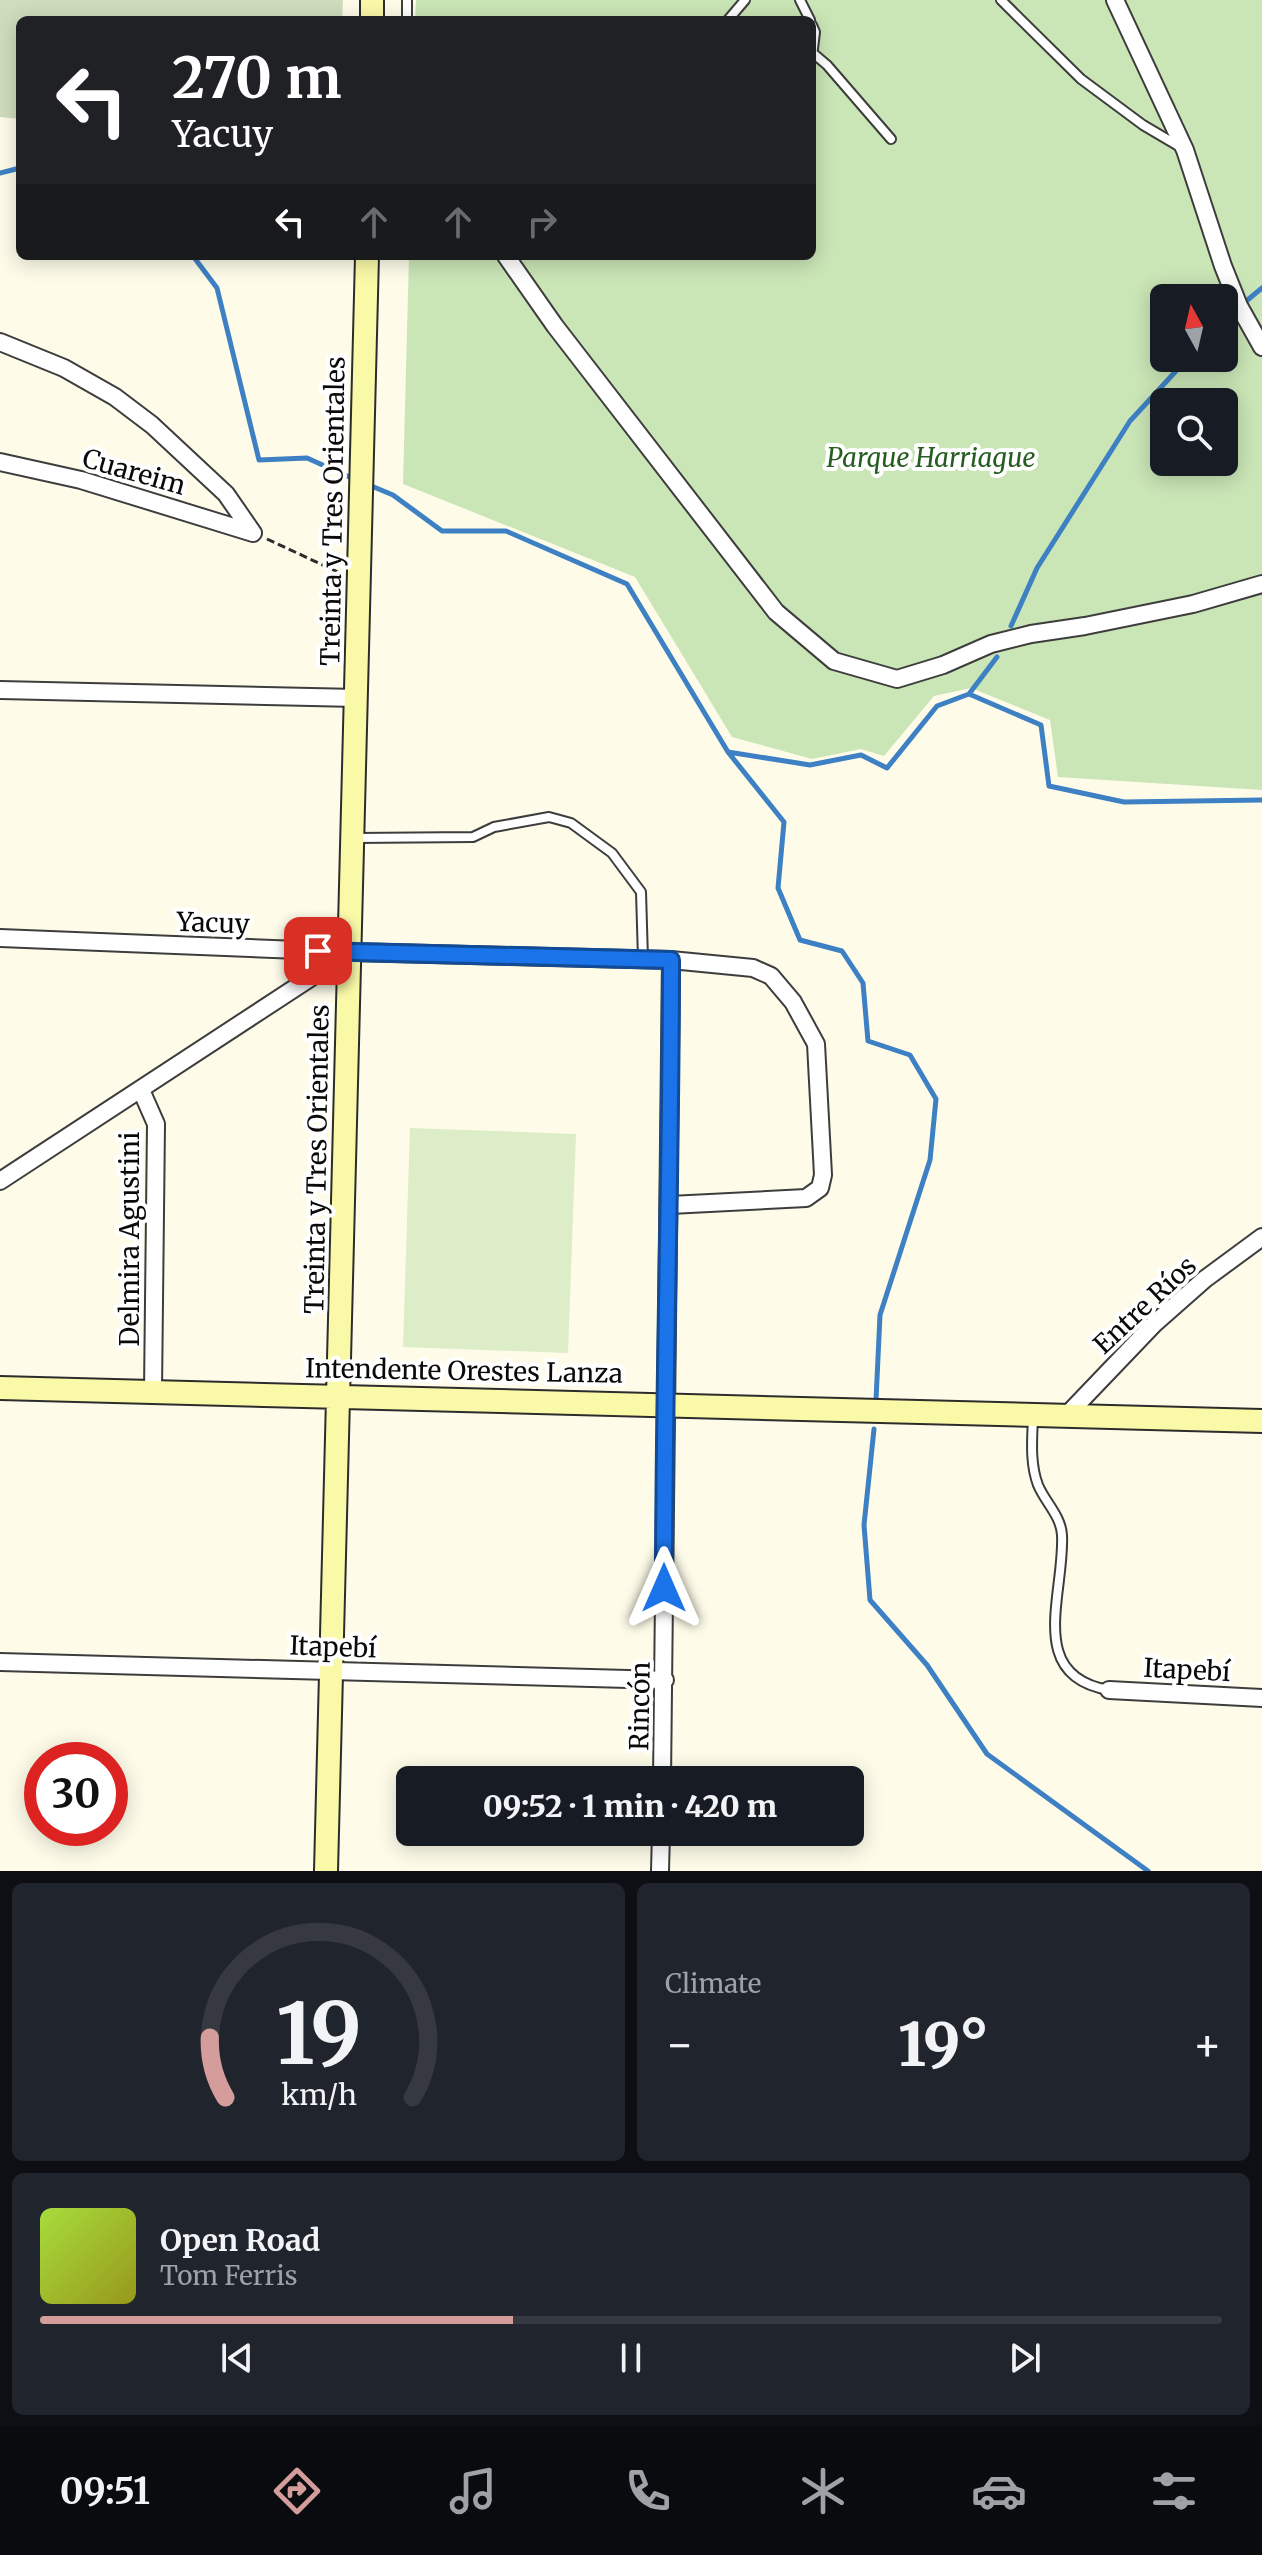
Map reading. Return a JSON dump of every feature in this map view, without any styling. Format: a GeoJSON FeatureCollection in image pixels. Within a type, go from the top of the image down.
{"type":"FeatureCollection","features":[{"type":"Feature","properties":{"kind":"street"},"geometry":{"type":"LineString","coordinates":[[1115,0],[1185,150],[1223,266],[1239,306],[1262,347]]}},
{"type":"Feature","properties":{"kind":"street","name":"Treinta y Tres Orientales"},"geometry":{"type":"LineString","coordinates":[[326,1871],[367,260]]}},
{"type":"Feature","properties":{"kind":"street"},"geometry":{"type":"LineString","coordinates":[[509,260],[555,326],[776,612],[834,661],[897,679],[1017,637],[1193,604],[1262,584]]}},
{"type":"Feature","properties":{"kind":"street"},"geometry":{"type":"LineString","coordinates":[[0,342],[64,368],[115,397],[200,468],[226,494],[253,533]]}},
{"type":"Feature","properties":{"kind":"street","name":"Cuareim"},"geometry":{"type":"LineString","coordinates":[[0,462],[81,480],[253,533]]}},
{"type":"Feature","properties":{"kind":"street"},"geometry":{"type":"LineString","coordinates":[[0,690],[357,698]]}},
{"type":"Feature","properties":{"kind":"street","name":"Yacuy"},"geometry":{"type":"LineString","coordinates":[[0,938],[350,952],[671,960],[753,968],[771,976],[793,1002],[816,1044],[823,1175],[820,1188],[806,1198],[670,1205]]}},
{"type":"Feature","properties":{"kind":"street"},"geometry":{"type":"LineString","coordinates":[[0,1181],[350,952]]}},
{"type":"Feature","properties":{"kind":"street","name":"Rincón"},"geometry":{"type":"LineString","coordinates":[[662,1766],[671,960]]}},
{"type":"Feature","properties":{"kind":"street","name":"Delmira Agustini"},"geometry":{"type":"LineString","coordinates":[[141,1090],[156,1124],[153,1391]]}},
{"type":"Feature","properties":{"kind":"street","name":"Entre Ríos"},"geometry":{"type":"LineString","coordinates":[[1067,1415],[1154,1324],[1205,1279],[1262,1237]]}},
{"type":"Feature","properties":{"kind":"street","name":"Intendente Orestes Lanza"},"geometry":{"type":"LineString","coordinates":[[0,1388],[1262,1421]]}},
{"type":"Feature","properties":{"kind":"street","name":"Itapebí"},"geometry":{"type":"LineString","coordinates":[[0,1662],[665,1680]]}},
{"type":"Feature","properties":{"kind":"street","name":"Itapebí"},"geometry":{"type":"LineString","coordinates":[[1109,1690],[1262,1698]]}},
{"type":"Feature","properties":{"kind":"street"},"geometry":{"type":"LineString","coordinates":[[660,1871],[661,1846]]}},
{"type":"Feature","properties":{"kind":"lane"},"geometry":{"type":"LineString","coordinates":[[731,16],[745,0]]}},
{"type":"Feature","properties":{"kind":"lane"},"geometry":{"type":"LineString","coordinates":[[1001,0],[1081,79],[1143,125],[1185,150]]}},
{"type":"Feature","properties":{"kind":"lane"},"geometry":{"type":"LineString","coordinates":[[816,58],[827,65],[891,139]]}},
{"type":"Feature","properties":{"kind":"lane"},"geometry":{"type":"LineString","coordinates":[[353,838],[473,837],[494,827],[549,817],[571,823],[612,853],[641,892],[643,960]]}},
{"type":"Feature","properties":{"kind":"lane"},"geometry":{"type":"LineString","coordinates":[[1033,1413],[1032,1452],[1037,1483],[1046,1503],[1059,1520],[1062,1534],[1057,1593],[1060,1660],[1071,1676],[1088,1687],[1109,1690]]}},
{"type":"Feature","properties":{"kind":"path"},"geometry":{"type":"LineString","coordinates":[[253,533],[359,581]]}},
{"type":"Feature","properties":{"kind":"green space"},"geometry":{"type":"Polygon","coordinates":[[[0,0],[343,0],[342,16],[16,16],[16,119],[0,117],[0,0]]]}},
{"type":"Feature","properties":{"kind":"green space","name":"Parque Harriague"},"geometry":{"type":"Polygon","coordinates":[[[416,0],[1262,0],[1262,790],[1058,777],[1050,720],[971,688],[934,696],[884,756],[861,749],[812,759],[732,737],[635,577],[403,484],[409,260],[816,260],[816,16],[415,16],[416,0]]]}},
{"type":"Feature","properties":{"kind":"green space"},"geometry":{"type":"Polygon","coordinates":[[[410,1128],[576,1134],[568,1353],[403,1347],[410,1128]]]}},
{"type":"Feature","properties":{"kind":"waterway"},"geometry":{"type":"LineString","coordinates":[[0,173],[16,169]]}},
{"type":"Feature","properties":{"kind":"waterway"},"geometry":{"type":"LineString","coordinates":[[196,260],[217,288],[259,460],[307,458],[356,480]]}},
{"type":"Feature","properties":{"kind":"waterway"},"geometry":{"type":"LineString","coordinates":[[1245,302],[1262,288]]}},
{"type":"Feature","properties":{"kind":"waterway"},"geometry":{"type":"LineString","coordinates":[[1011,626],[1037,568],[1130,421],[1175,372]]}},
{"type":"Feature","properties":{"kind":"waterway"},"geometry":{"type":"LineString","coordinates":[[369,485],[393,495],[442,531],[506,531],[627,584],[728,752],[810,765],[861,755],[887,768],[937,706],[969,694],[1041,725],[1049,786],[1124,802],[1262,800]]}},
{"type":"Feature","properties":{"kind":"waterway"},"geometry":{"type":"LineString","coordinates":[[969,694],[997,657]]}},
{"type":"Feature","properties":{"kind":"waterway"},"geometry":{"type":"LineString","coordinates":[[728,752],[784,822],[778,888],[800,940],[842,951],[863,983],[868,1041],[910,1055],[936,1099],[930,1160],[880,1315],[876,1400]]}},
{"type":"Feature","properties":{"kind":"waterway"},"geometry":{"type":"LineString","coordinates":[[874,1429],[864,1525],[870,1600],[927,1665],[987,1754],[1148,1871]]}},
{"type":"Feature","properties":{"kind":"route"},"geometry":{"type":"LineString","coordinates":[[318,951],[671,960],[664,1588]]}}]}
